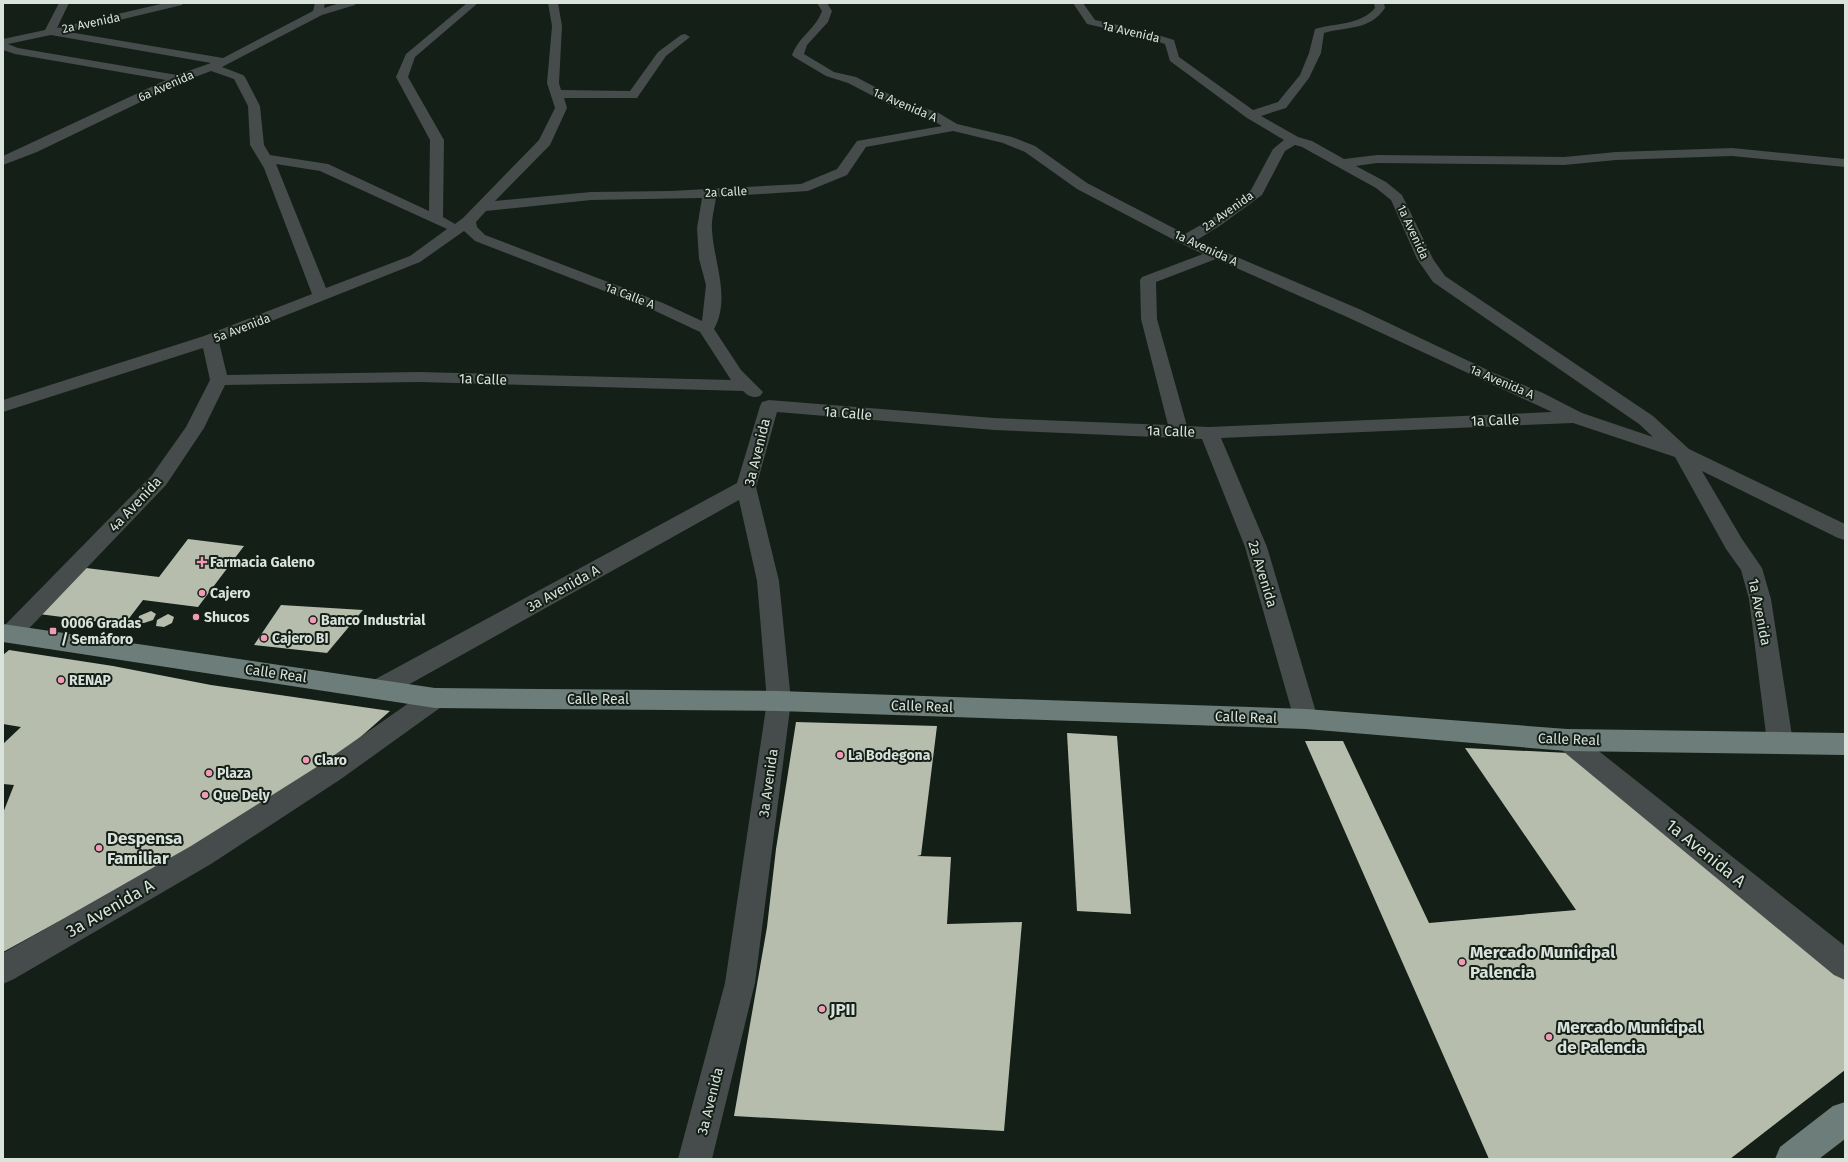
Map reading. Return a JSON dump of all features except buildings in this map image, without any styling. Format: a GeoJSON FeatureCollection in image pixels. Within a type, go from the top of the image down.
{"type":"FeatureCollection","features":[{"type":"Feature","properties":{"kind":"main road","name":"Calle Real"},"geometry":{"type":"LineString","coordinates":[[5,636],[381,688],[435,698],[779,700],[1306,719],[1567,740],[1845,744]]}},
{"type":"Feature","properties":{"kind":"main road"},"geometry":{"type":"LineString","coordinates":[[1792,1159],[1845,1118]]}},
{"type":"Feature","properties":{"kind":"street"},"geometry":{"type":"LineString","coordinates":[[64,3],[50,32],[225,62]]}},
{"type":"Feature","properties":{"kind":"street","name":"2a Avenida"},"geometry":{"type":"LineString","coordinates":[[3,42],[178,3]]}},
{"type":"Feature","properties":{"kind":"street","name":"6a Avenida"},"geometry":{"type":"LineString","coordinates":[[3,161],[32,149],[178,80],[225,62],[319,8],[351,3]]}},
{"type":"Feature","properties":{"kind":"street"},"geometry":{"type":"LineString","coordinates":[[436,219],[437,140],[402,77],[410,56],[473,3]]}},
{"type":"Feature","properties":{"kind":"street","name":"5a Avenida"},"geometry":{"type":"LineString","coordinates":[[3,406],[210,340],[415,259],[462,225],[482,207],[545,142],[561,108],[553,84],[557,26],[553,3]]}},
{"type":"Feature","properties":{"kind":"street","name":"1a Avenida A"},"geometry":{"type":"LineString","coordinates":[[822,3],[827,11],[823,22],[802,44],[798,55],[830,74],[852,80],[902,106],[933,115],[953,127],[1007,140],[1030,149],[1082,186],[1185,240],[1353,313],[1488,377],[1537,397],[1575,417],[1682,453]]}},
{"type":"Feature","properties":{"kind":"street","name":"1a Avenida"},"geometry":{"type":"LineString","coordinates":[[1078,3],[1091,22],[1118,30],[1156,36],[1170,42],[1174,59],[1251,115],[1293,140],[1308,144],[1381,185],[1397,198],[1425,259],[1439,279],[1646,420],[1682,453],[1845,533]]}},
{"type":"Feature","properties":{"kind":"street"},"geometry":{"type":"LineString","coordinates":[[1251,115],[1282,105],[1305,76],[1315,53],[1319,31],[1333,26],[1367,21],[1375,16],[1380,8],[1379,3]]}},
{"type":"Feature","properties":{"kind":"street"},"geometry":{"type":"LineString","coordinates":[[556,94],[634,95],[662,54],[685,36]]}},
{"type":"Feature","properties":{"kind":"street"},"geometry":{"type":"LineString","coordinates":[[3,46],[15,51],[40,56],[178,80]]}},
{"type":"Feature","properties":{"kind":"street"},"geometry":{"type":"LineString","coordinates":[[210,67],[239,77],[254,106],[257,145],[266,158],[321,296]]}},
{"type":"Feature","properties":{"kind":"street","name":"2a Calle"},"geometry":{"type":"LineString","coordinates":[[482,207],[591,196],[710,193],[803,188],[842,172],[862,144],[890,138],[931,133],[953,127]]}},
{"type":"Feature","properties":{"kind":"street","name":"2a Avenida"},"geometry":{"type":"LineString","coordinates":[[1185,240],[1216,222],[1257,192],[1280,149],[1293,140]]}},
{"type":"Feature","properties":{"kind":"street"},"geometry":{"type":"LineString","coordinates":[[1342,163],[1377,159],[1564,161],[1616,156],[1732,152],[1845,163]]}},
{"type":"Feature","properties":{"kind":"street"},"geometry":{"type":"LineString","coordinates":[[266,158],[323,167],[436,219],[462,225]]}},
{"type":"Feature","properties":{"kind":"street"},"geometry":{"type":"LineString","coordinates":[[710,193],[704,228],[707,259],[714,285],[712,318],[706,328],[734,373],[769,406]]}},
{"type":"Feature","properties":{"kind":"street","name":"1a Calle A"},"geometry":{"type":"LineString","coordinates":[[462,225],[470,229],[480,238],[657,306],[706,328]]}},
{"type":"Feature","properties":{"kind":"street"},"geometry":{"type":"LineString","coordinates":[[1179,431],[1149,318],[1148,280],[1216,254]]}},
{"type":"Feature","properties":{"kind":"street"},"geometry":{"type":"LineString","coordinates":[[210,340],[219,380]]}},
{"type":"Feature","properties":{"kind":"street","name":"1a Calle"},"geometry":{"type":"LineString","coordinates":[[219,380],[419,377],[747,386]]}},
{"type":"Feature","properties":{"kind":"street","name":"4a Avenida"},"geometry":{"type":"LineString","coordinates":[[5,636],[159,480],[195,428],[219,380]]}},
{"type":"Feature","properties":{"kind":"street","name":"1a Calle"},"geometry":{"type":"LineString","coordinates":[[769,406],[994,424],[1209,433],[1575,417]]}},
{"type":"Feature","properties":{"kind":"street","name":"3a Avenida"},"geometry":{"type":"LineString","coordinates":[[695,1159],[740,983],[779,700],[768,581],[746,487],[769,406]]}},
{"type":"Feature","properties":{"kind":"street","name":"2a Avenida"},"geometry":{"type":"LineString","coordinates":[[1209,433],[1256,547],[1306,719]]}},
{"type":"Feature","properties":{"kind":"street","name":"1a Avenida"},"geometry":{"type":"LineString","coordinates":[[1682,453],[1734,544],[1751,568],[1760,599],[1780,742]]}},
{"type":"Feature","properties":{"kind":"street","name":"3a Avenida A"},"geometry":{"type":"LineString","coordinates":[[381,688],[746,487]]}},
{"type":"Feature","properties":{"kind":"street","name":"3a Avenida A"},"geometry":{"type":"LineString","coordinates":[[3,969],[201,855],[332,771],[435,698]]}},
{"type":"Feature","properties":{"kind":"street","name":"1a Avenida A"},"geometry":{"type":"LineString","coordinates":[[1567,740],[1845,965]]}},
{"type":"Feature","properties":{"kind":"place","name":"Farmacia Galeno"},"geometry":{"type":"Point","coordinates":[202,562]}},
{"type":"Feature","properties":{"kind":"place","name":"Cajero"},"geometry":{"type":"Point","coordinates":[202,593]}},
{"type":"Feature","properties":{"kind":"place","name":"Shucos"},"geometry":{"type":"Point","coordinates":[196,617]}},
{"type":"Feature","properties":{"kind":"place","name":"Banco Industrial"},"geometry":{"type":"Point","coordinates":[313,620]}},
{"type":"Feature","properties":{"kind":"place","name":"0006 Gradas / Semáforo"},"geometry":{"type":"Point","coordinates":[53,631]}},
{"type":"Feature","properties":{"kind":"place","name":"Cajero BI"},"geometry":{"type":"Point","coordinates":[264,638]}},
{"type":"Feature","properties":{"kind":"place","name":"RENAP"},"geometry":{"type":"Point","coordinates":[61,680]}},
{"type":"Feature","properties":{"kind":"place","name":"La Bodegona"},"geometry":{"type":"Point","coordinates":[840,755]}},
{"type":"Feature","properties":{"kind":"place","name":"Claro"},"geometry":{"type":"Point","coordinates":[306,760]}},
{"type":"Feature","properties":{"kind":"place","name":"Plaza"},"geometry":{"type":"Point","coordinates":[209,773]}},
{"type":"Feature","properties":{"kind":"place","name":"Que Dely"},"geometry":{"type":"Point","coordinates":[205,795]}},
{"type":"Feature","properties":{"kind":"place","name":"Despensa Familiar"},"geometry":{"type":"Point","coordinates":[99,848]}},
{"type":"Feature","properties":{"kind":"place","name":"Mercado Municipal Palencia"},"geometry":{"type":"Point","coordinates":[1462,962]}},
{"type":"Feature","properties":{"kind":"place","name":"JPII"},"geometry":{"type":"Point","coordinates":[822,1009]}},
{"type":"Feature","properties":{"kind":"place","name":"Mercado Municipal de Palencia"},"geometry":{"type":"Point","coordinates":[1549,1037]}}]}
